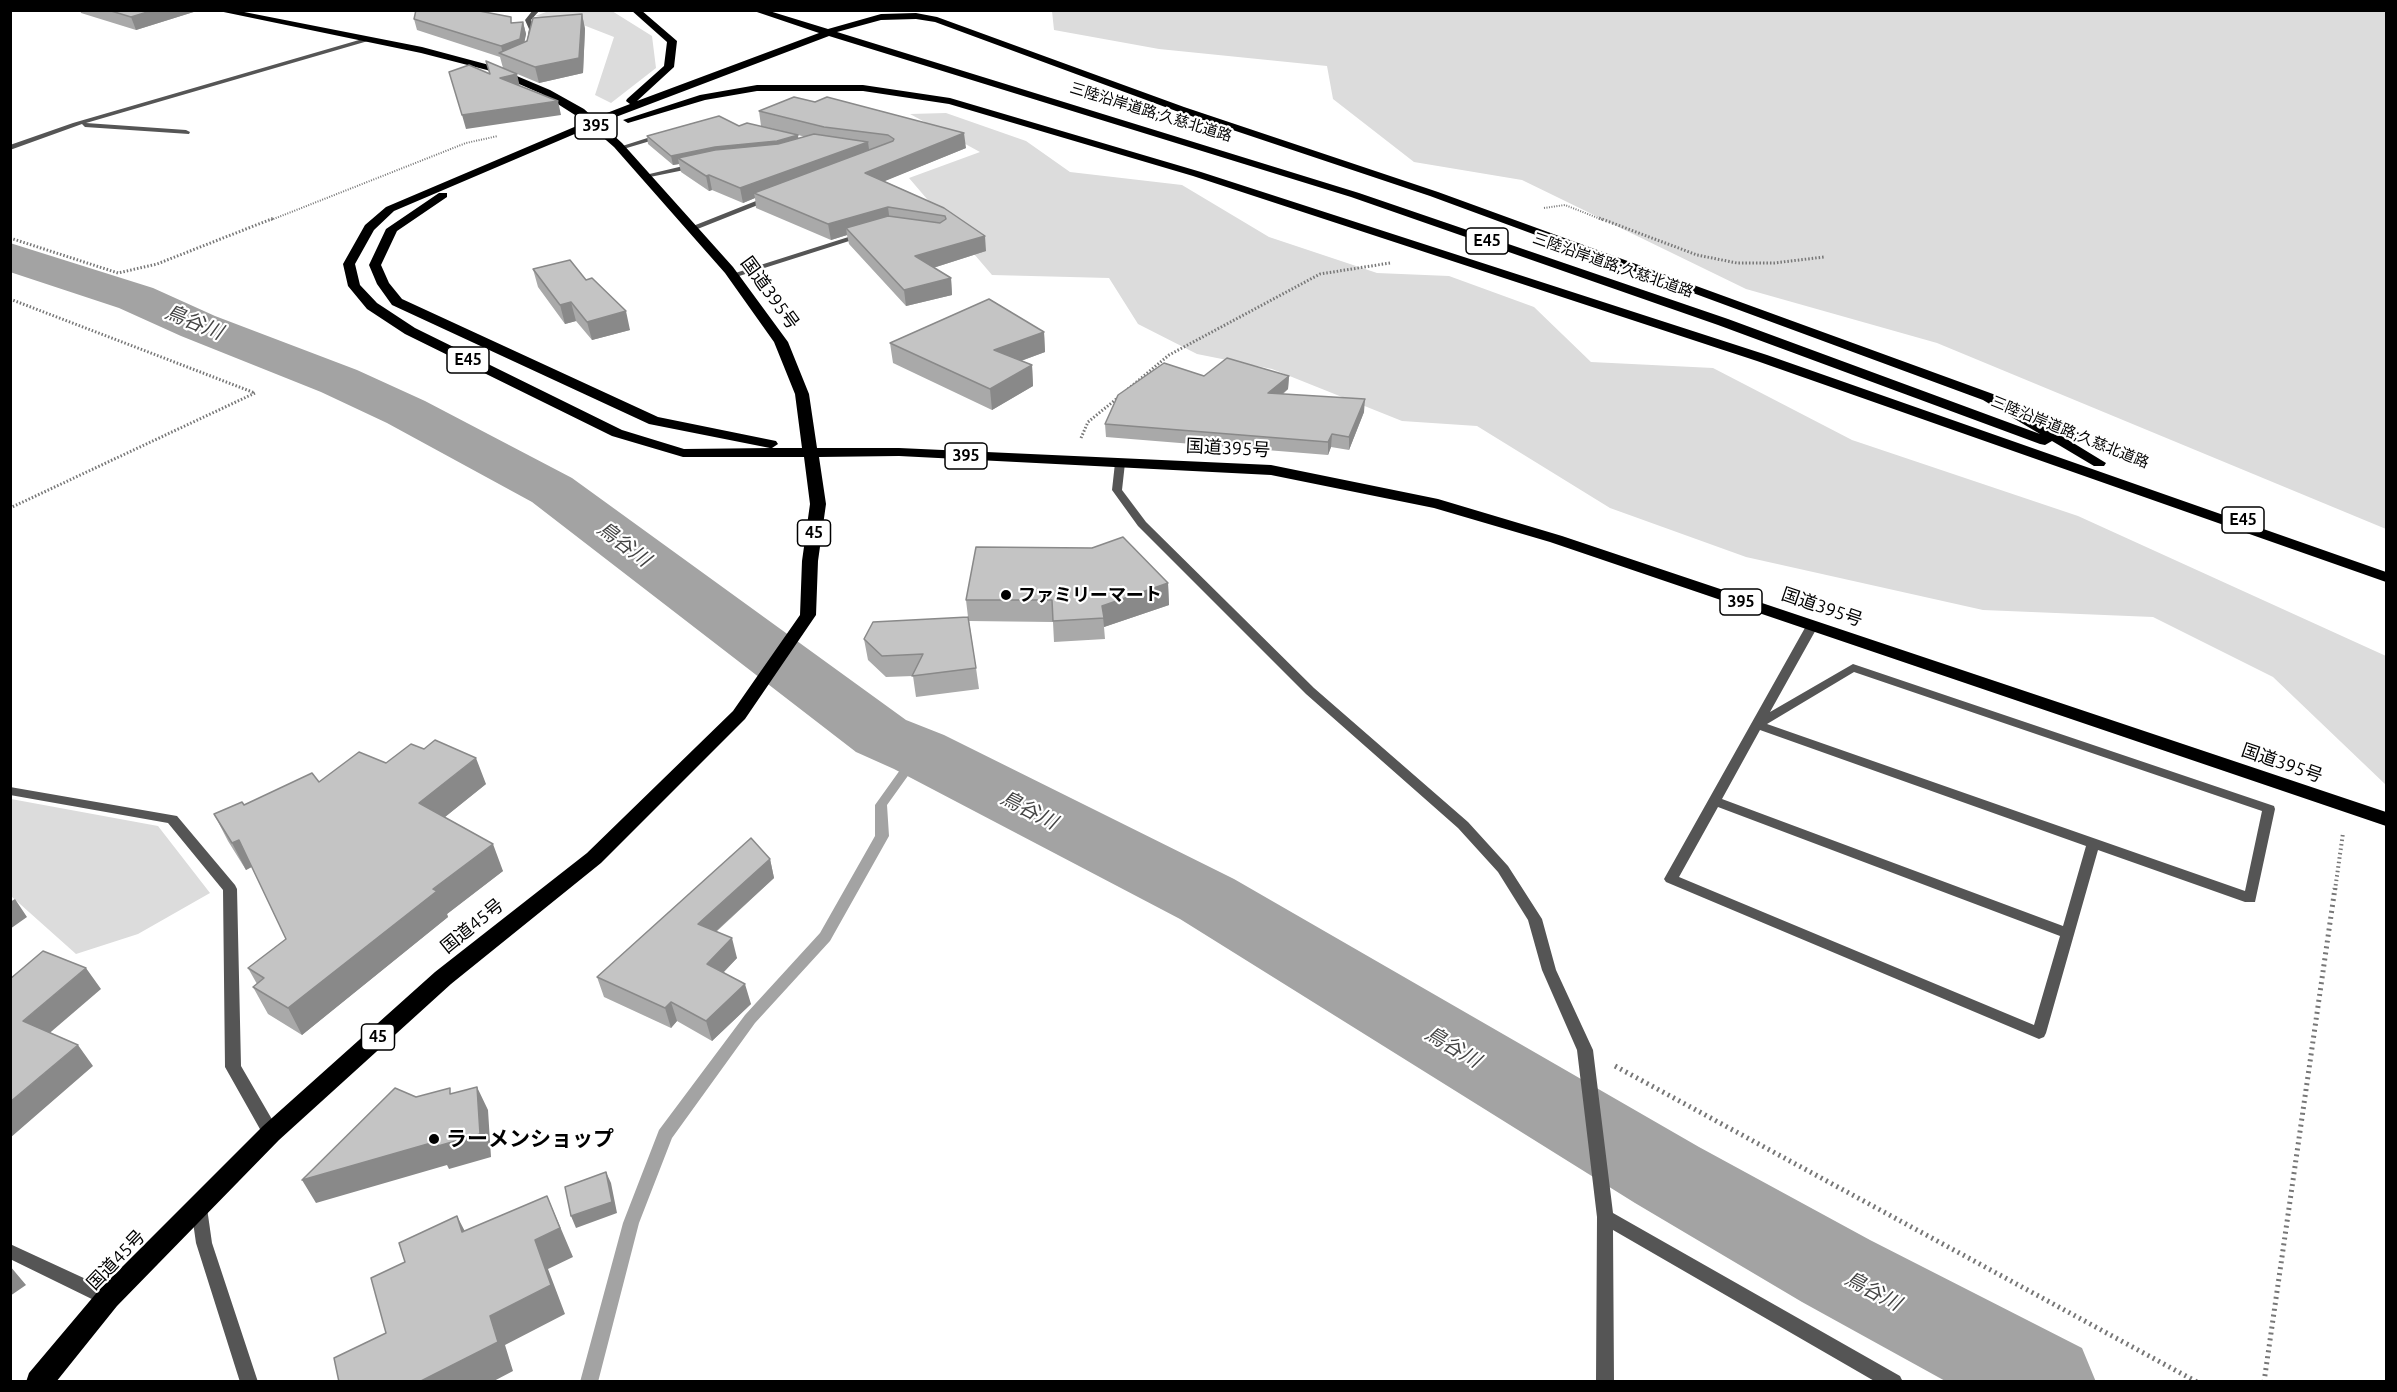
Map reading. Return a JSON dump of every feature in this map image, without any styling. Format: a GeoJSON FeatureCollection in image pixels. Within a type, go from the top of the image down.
{"type":"FeatureCollection","features":[{"type":"Feature","properties":{"kind":"highway","name":"国道395号"},"geometry":{"type":"LineString","coordinates":[[218,10],[422,50],[494,67],[580,111],[620,148],[733,275],[781,342],[802,394],[812,451],[899,452],[1271,470],[1340,482],[1438,504],[1556,539],[2386,819]]}},
{"type":"Feature","properties":{"kind":"highway","name":"E45"},"geometry":{"type":"LineString","coordinates":[[635,10],[672,41],[669,67],[644,92],[615,113],[518,157],[434,199],[392,229],[375,265],[382,284],[397,302],[654,421],[812,451]]}},
{"type":"Feature","properties":{"kind":"highway","name":"三陸沿岸道路;久慈北道路"},"geometry":{"type":"LineString","coordinates":[[755,10],[1366,199],[1723,322],[1981,416],[2386,577]]}},
{"type":"Feature","properties":{"kind":"highway","name":"E45"},"geometry":{"type":"LineString","coordinates":[[812,451],[683,453],[617,433],[410,331],[372,306],[354,286],[349,264],[369,228],[390,209],[518,157],[628,120],[866,26],[881,14]]}},
{"type":"Feature","properties":{"kind":"highway"},"geometry":{"type":"LineString","coordinates":[[615,113],[881,14],[937,20],[1180,109],[1434,194],[1988,397],[2099,463]]}},
{"type":"Feature","properties":{"kind":"highway"},"geometry":{"type":"LineString","coordinates":[[628,120],[704,97],[757,88],[863,88],[950,101],[1197,174],[1762,358],[2386,577]]}},
{"type":"Feature","properties":{"kind":"highway","name":"国道45号"},"geometry":{"type":"LineString","coordinates":[[39,1382],[108,1299],[271,1133],[443,978],[594,858],[739,715],[808,615],[810,561],[818,504],[812,451]]}},
{"type":"Feature","properties":{"kind":"street"},"geometry":{"type":"LineString","coordinates":[[528,53],[532,29],[528,20],[537,10]]}},
{"type":"Feature","properties":{"kind":"street"},"geometry":{"type":"LineString","coordinates":[[10,148],[75,124],[366,40]]}},
{"type":"Feature","properties":{"kind":"street"},"geometry":{"type":"LineString","coordinates":[[75,124],[186,132]]}},
{"type":"Feature","properties":{"kind":"street"},"geometry":{"type":"LineString","coordinates":[[620,148],[677,132]]}},
{"type":"Feature","properties":{"kind":"street"},"geometry":{"type":"LineString","coordinates":[[645,176],[707,162]]}},
{"type":"Feature","properties":{"kind":"street"},"geometry":{"type":"LineString","coordinates":[[692,228],[778,195]]}},
{"type":"Feature","properties":{"kind":"street"},"geometry":{"type":"LineString","coordinates":[[733,275],[878,231]]}},
{"type":"Feature","properties":{"kind":"street"},"geometry":{"type":"LineString","coordinates":[[1120,463],[1117,490],[1142,524],[1310,691],[1463,825],[1503,869],[1535,919],[1549,970],[1585,1050],[1605,1217],[1605,1382]]}},
{"type":"Feature","properties":{"kind":"street"},"geometry":{"type":"LineString","coordinates":[[1812,626],[1671,879],[2039,1033],[2094,842]]}},
{"type":"Feature","properties":{"kind":"street"},"geometry":{"type":"LineString","coordinates":[[1853,668],[2269,809],[2250,898],[2094,842],[1757,725],[1853,668]]}},
{"type":"Feature","properties":{"kind":"street"},"geometry":{"type":"LineString","coordinates":[[10,790],[172,819],[230,888],[233,1067],[271,1133]]}},
{"type":"Feature","properties":{"kind":"street"},"geometry":{"type":"LineString","coordinates":[[1714,801],[2068,933]]}},
{"type":"Feature","properties":{"kind":"street"},"geometry":{"type":"LineString","coordinates":[[199,1208],[204,1243],[249,1382]]}},
{"type":"Feature","properties":{"kind":"street"},"geometry":{"type":"LineString","coordinates":[[1605,1217],[1894,1382]]}},
{"type":"Feature","properties":{"kind":"street"},"geometry":{"type":"LineString","coordinates":[[10,1251],[108,1299]]}},
{"type":"Feature","properties":{"kind":"path"},"geometry":{"type":"LineString","coordinates":[[10,238],[118,273],[157,264],[447,150],[499,135]]}},
{"type":"Feature","properties":{"kind":"path"},"geometry":{"type":"LineString","coordinates":[[1540,208],[1565,205],[1697,255],[1737,263],[1774,263],[1824,257]]}},
{"type":"Feature","properties":{"kind":"path"},"geometry":{"type":"LineString","coordinates":[[1071,461],[1088,422],[1169,355],[1320,274],[1392,263]]}},
{"type":"Feature","properties":{"kind":"path"},"geometry":{"type":"LineString","coordinates":[[10,299],[255,393],[10,508]]}},
{"type":"Feature","properties":{"kind":"path"},"geometry":{"type":"LineString","coordinates":[[2264,1382],[2347,807]]}},
{"type":"Feature","properties":{"kind":"path"},"geometry":{"type":"LineString","coordinates":[[1585,1050],[2197,1382]]}},
{"type":"Feature","properties":{"kind":"shaded area"},"geometry":{"type":"Polygon","coordinates":[[[549,11],[612,11],[652,36],[656,68],[611,103],[595,95],[614,37],[573,21],[535,16],[549,11]]]}},
{"type":"Feature","properties":{"kind":"shaded area"},"geometry":{"type":"Polygon","coordinates":[[[1052,11],[2386,11],[2386,529],[1937,343],[1746,289],[1522,180],[1414,162],[1333,99],[1327,66],[1159,49],[1054,30],[1052,11]]]}},
{"type":"Feature","properties":{"kind":"shaded area"},"geometry":{"type":"Polygon","coordinates":[[[946,113],[1026,141],[1070,172],[1182,185],[1269,237],[1377,273],[1449,276],[1534,307],[1591,362],[1713,368],[1852,440],[2078,516],[2386,656],[2386,785],[2273,677],[2153,617],[1983,610],[1746,557],[1610,508],[1477,426],[1402,421],[1272,369],[1197,354],[1138,324],[1109,278],[992,275],[909,178],[980,152],[910,114],[946,113]]]}},
{"type":"Feature","properties":{"kind":"shaded area"},"geometry":{"type":"Polygon","coordinates":[[[11,799],[158,826],[210,893],[138,934],[76,954],[11,896],[11,799]]]}},
{"type":"Feature","properties":{"kind":"building"},"geometry":{"type":"Polygon","coordinates":[[[108,10],[154,10],[131,17],[108,10]]]}},
{"type":"Feature","properties":{"kind":"building"},"geometry":{"type":"Polygon","coordinates":[[[416,10],[474,10],[511,17],[511,23],[523,22],[520,39],[501,46],[414,19],[416,10]]]}},
{"type":"Feature","properties":{"kind":"building"},"geometry":{"type":"Polygon","coordinates":[[[582,14],[579,58],[535,67],[499,53],[527,41],[533,18],[582,14]]]}},
{"type":"Feature","properties":{"kind":"building"},"geometry":{"type":"Polygon","coordinates":[[[486,61],[517,74],[500,78],[558,101],[462,115],[449,72],[469,65],[490,74],[486,61]]]}},
{"type":"Feature","properties":{"kind":"building"},"geometry":{"type":"Polygon","coordinates":[[[794,97],[815,102],[827,97],[964,133],[865,173],[944,208],[985,236],[915,256],[951,278],[904,290],[846,228],[888,216],[940,223],[946,219],[945,216],[888,207],[828,224],[754,193],[894,139],[888,135],[824,127],[759,111],[794,97]]]}},
{"type":"Feature","properties":{"kind":"building"},"geometry":{"type":"Polygon","coordinates":[[[719,116],[739,126],[747,123],[798,135],[777,141],[715,147],[671,156],[647,136],[719,116]]]}},
{"type":"Feature","properties":{"kind":"building"},"geometry":{"type":"Polygon","coordinates":[[[814,134],[868,142],[740,188],[709,175],[706,176],[678,158],[715,150],[778,144],[814,134]]]}},
{"type":"Feature","properties":{"kind":"building"},"geometry":{"type":"Polygon","coordinates":[[[570,260],[586,280],[592,278],[626,311],[587,322],[571,302],[560,305],[533,269],[570,260]]]}},
{"type":"Feature","properties":{"kind":"building"},"geometry":{"type":"Polygon","coordinates":[[[989,299],[1044,332],[994,350],[1032,365],[990,389],[890,343],[989,299]]]}},
{"type":"Feature","properties":{"kind":"building"},"geometry":{"type":"Polygon","coordinates":[[[1227,358],[1289,376],[1268,393],[1365,399],[1349,437],[1332,434],[1328,442],[1105,424],[1118,395],[1164,363],[1204,376],[1227,358]]]}},
{"type":"Feature","properties":{"kind":"building"},"geometry":{"type":"Polygon","coordinates":[[[1123,537],[1168,583],[1102,606],[1104,618],[1053,621],[1052,600],[966,600],[976,547],[1092,548],[1123,537]]]}},
{"type":"Feature","properties":{"kind":"building"},"geometry":{"type":"Polygon","coordinates":[[[968,617],[976,668],[912,676],[923,654],[882,656],[864,639],[873,622],[968,617]]]}},
{"type":"Feature","properties":{"kind":"building"},"geometry":{"type":"Polygon","coordinates":[[[435,740],[476,758],[419,803],[493,844],[433,889],[437,891],[288,1008],[253,987],[264,978],[248,968],[286,939],[239,840],[232,843],[214,814],[242,802],[244,805],[312,773],[319,782],[359,752],[386,763],[411,744],[424,749],[435,740]]]}},
{"type":"Feature","properties":{"kind":"building"},"geometry":{"type":"Polygon","coordinates":[[[751,838],[770,859],[698,924],[732,938],[707,964],[745,984],[706,1021],[671,1002],[665,1008],[597,977],[751,838]]]}},
{"type":"Feature","properties":{"kind":"building"},"geometry":{"type":"Polygon","coordinates":[[[43,951],[86,968],[23,1021],[78,1045],[10,1102],[10,979],[43,951]]]}},
{"type":"Feature","properties":{"kind":"building"},"geometry":{"type":"Polygon","coordinates":[[[477,1087],[480,1134],[438,1146],[438,1141],[302,1180],[395,1088],[416,1097],[450,1088],[450,1094],[477,1087]]]}},
{"type":"Feature","properties":{"kind":"building"},"geometry":{"type":"Polygon","coordinates":[[[606,1172],[612,1202],[571,1216],[565,1187],[606,1172]]]}},
{"type":"Feature","properties":{"kind":"building"},"geometry":{"type":"Polygon","coordinates":[[[547,1196],[560,1228],[535,1240],[551,1285],[490,1316],[498,1342],[419,1382],[339,1382],[334,1358],[386,1333],[371,1278],[405,1262],[399,1243],[457,1216],[462,1232],[547,1196]]]}},
{"type":"Feature","properties":{"kind":"waterway","name":"鳥谷川"},"geometry":{"type":"LineString","coordinates":[[10,257],[136,298],[198,326],[339,381],[406,412],[552,490],[881,736],[919,752],[1207,899],[1667,1175],[1836,1271],[2046,1382]]}},
{"type":"Feature","properties":{"kind":"waterway"},"geometry":{"type":"LineString","coordinates":[[589,1382],[631,1223],[665,1135],[750,1019],[825,937],[882,836],[881,805],[919,752]]}},
{"type":"Feature","properties":{"kind":"place","name":"ファミリーマート"},"geometry":{"type":"Point","coordinates":[1006,595]}},
{"type":"Feature","properties":{"kind":"place","name":"ラーメンショップ"},"geometry":{"type":"Point","coordinates":[434,1139]}}]}
